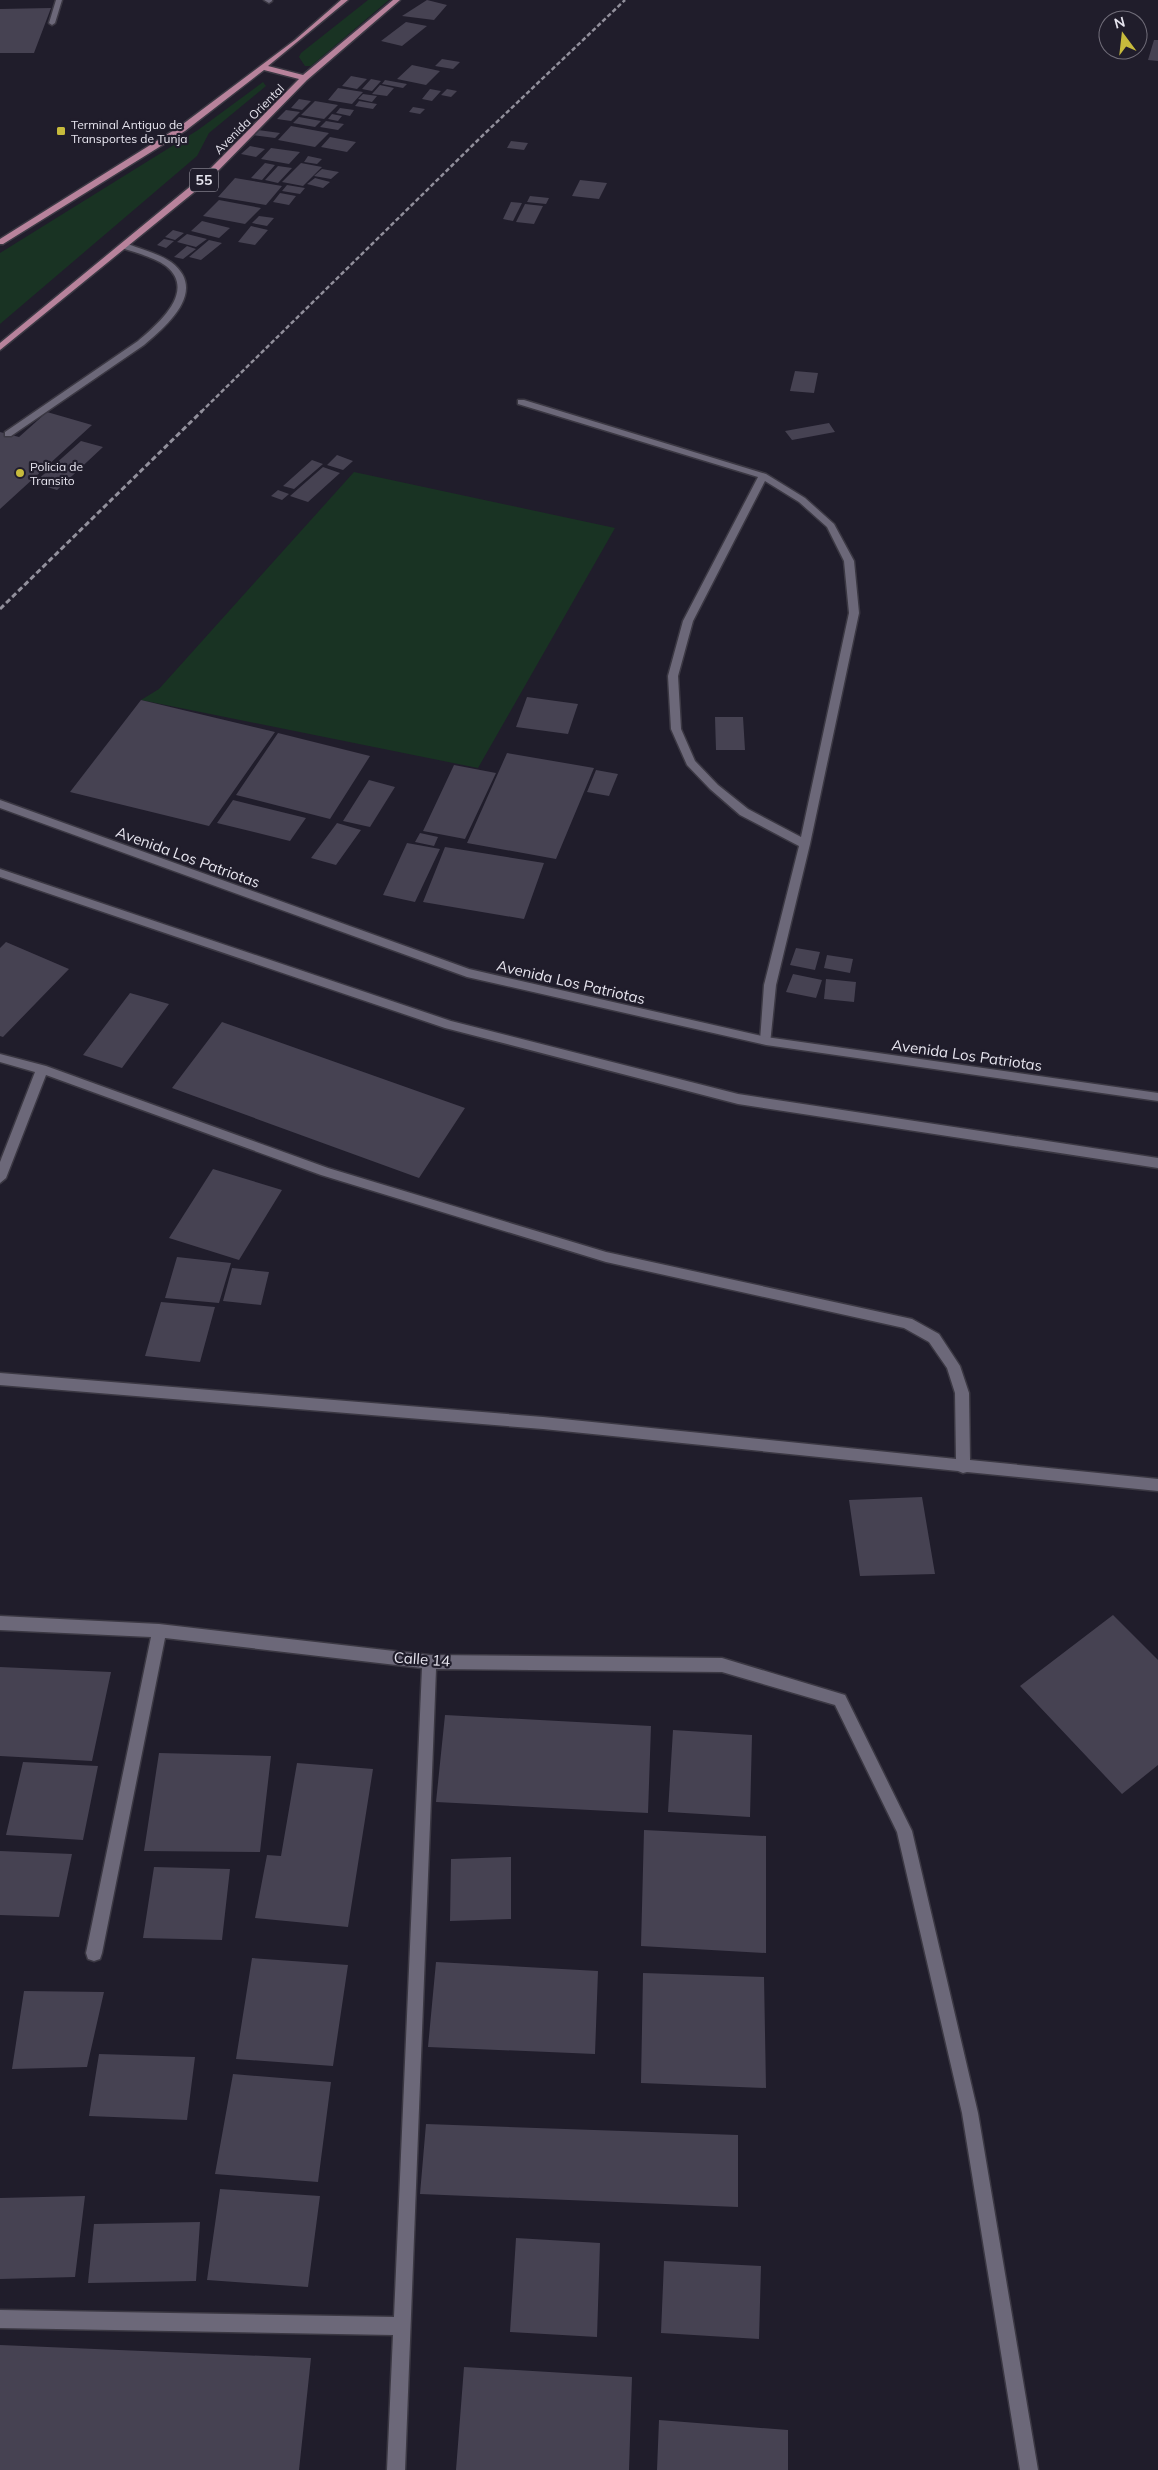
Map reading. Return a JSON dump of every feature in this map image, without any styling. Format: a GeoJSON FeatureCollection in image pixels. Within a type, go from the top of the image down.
{"type":"FeatureCollection","features":[{"type":"Feature","properties":{"kind":"main road","name":"Avenida Oriental"},"geometry":{"type":"LineString","coordinates":[[0,242],[182,129],[263,67],[345,0]]}},
{"type":"Feature","properties":{"kind":"main road","name":"Avenida Oriental"},"geometry":{"type":"LineString","coordinates":[[0,347],[126,246],[206,178],[304,78],[397,0]]}},
{"type":"Feature","properties":{"kind":"main road"},"geometry":{"type":"LineString","coordinates":[[263,67],[304,78]]}},
{"type":"Feature","properties":{"kind":"street"},"geometry":{"type":"LineString","coordinates":[[52,23],[59,0]]}},
{"type":"Feature","properties":{"kind":"street"},"geometry":{"type":"LineString","coordinates":[[8,434],[141,343],[159,328],[179,302],[184,282],[174,269],[168,264],[126,246]]}},
{"type":"Feature","properties":{"kind":"street"},"geometry":{"type":"LineString","coordinates":[[521,402],[763,476],[802,500],[831,526],[849,561],[854,613],[805,844],[770,984],[766,1041]]}},
{"type":"Feature","properties":{"kind":"street"},"geometry":{"type":"LineString","coordinates":[[763,476],[688,621],[673,676],[676,729],[691,763],[714,787],[744,812],[805,844]]}},
{"type":"Feature","properties":{"kind":"street","name":"Avenida Los Patriotas"},"geometry":{"type":"LineString","coordinates":[[0,804],[467,973],[766,1041],[1158,1097]]}},
{"type":"Feature","properties":{"kind":"street"},"geometry":{"type":"LineString","coordinates":[[0,873],[449,1025],[738,1100],[1158,1163]]}},
{"type":"Feature","properties":{"kind":"street"},"geometry":{"type":"LineString","coordinates":[[0,1058],[42,1069],[325,1172],[606,1257],[907,1323],[934,1338],[953,1366],[962,1393],[963,1467]]}},
{"type":"Feature","properties":{"kind":"street"},"geometry":{"type":"LineString","coordinates":[[0,1178],[42,1069]]}},
{"type":"Feature","properties":{"kind":"street"},"geometry":{"type":"LineString","coordinates":[[0,1379],[542,1423],[963,1467],[1158,1485]]}},
{"type":"Feature","properties":{"kind":"street","name":"Calle 14"},"geometry":{"type":"LineString","coordinates":[[0,1623],[159,1631],[429,1662],[722,1665],[840,1700],[904,1832],[970,2113],[1029,2470]]}},
{"type":"Feature","properties":{"kind":"street"},"geometry":{"type":"LineString","coordinates":[[94,1953],[159,1631]]}},
{"type":"Feature","properties":{"kind":"street"},"geometry":{"type":"LineString","coordinates":[[396,2470],[429,1662]]}},
{"type":"Feature","properties":{"kind":"street"},"geometry":{"type":"LineString","coordinates":[[0,2319],[401,2326]]}},
{"type":"Feature","properties":{"kind":"green space"},"geometry":{"type":"Polygon","coordinates":[[[368,0],[389,0],[311,66],[305,66],[299,57],[301,53],[368,0]]]}},
{"type":"Feature","properties":{"kind":"green space"},"geometry":{"type":"Polygon","coordinates":[[[263,82],[266,86],[209,133],[197,156],[0,324],[0,253],[198,130],[263,82]]]}},
{"type":"Feature","properties":{"kind":"green space"},"geometry":{"type":"Polygon","coordinates":[[[354,472],[615,528],[478,768],[141,700],[159,689],[354,472]]]}},
{"type":"Feature","properties":{"kind":"building"},"geometry":{"type":"Polygon","coordinates":[[[427,0],[447,5],[434,20],[402,16],[427,0]]]}},
{"type":"Feature","properties":{"kind":"building"},"geometry":{"type":"Polygon","coordinates":[[[51,8],[34,53],[0,53],[0,9],[51,8]]]}},
{"type":"Feature","properties":{"kind":"building"},"geometry":{"type":"Polygon","coordinates":[[[406,22],[427,26],[402,46],[381,41],[406,22]]]}},
{"type":"Feature","properties":{"kind":"building"},"geometry":{"type":"Polygon","coordinates":[[[1154,40],[1158,40],[1158,61],[1148,60],[1154,40]]]}},
{"type":"Feature","properties":{"kind":"building"},"geometry":{"type":"Polygon","coordinates":[[[442,59],[460,62],[453,69],[435,66],[442,59]]]}},
{"type":"Feature","properties":{"kind":"building"},"geometry":{"type":"Polygon","coordinates":[[[412,65],[440,71],[426,85],[397,79],[412,65]]]}},
{"type":"Feature","properties":{"kind":"building"},"geometry":{"type":"Polygon","coordinates":[[[351,76],[367,79],[357,89],[342,86],[351,76]]]}},
{"type":"Feature","properties":{"kind":"building"},"geometry":{"type":"Polygon","coordinates":[[[371,79],[381,81],[372,91],[362,89],[371,79]]]}},
{"type":"Feature","properties":{"kind":"building"},"geometry":{"type":"Polygon","coordinates":[[[385,80],[407,84],[403,88],[382,84],[385,80]]]}},
{"type":"Feature","properties":{"kind":"building"},"geometry":{"type":"Polygon","coordinates":[[[380,85],[394,88],[387,96],[372,94],[380,85]]]}},
{"type":"Feature","properties":{"kind":"building"},"geometry":{"type":"Polygon","coordinates":[[[338,88],[363,92],[352,104],[328,100],[338,88]]]}},
{"type":"Feature","properties":{"kind":"building"},"geometry":{"type":"Polygon","coordinates":[[[430,89],[441,91],[432,101],[422,99],[430,89]]]}},
{"type":"Feature","properties":{"kind":"building"},"geometry":{"type":"Polygon","coordinates":[[[447,89],[457,91],[451,97],[441,95],[447,89]]]}},
{"type":"Feature","properties":{"kind":"building"},"geometry":{"type":"Polygon","coordinates":[[[363,94],[377,96],[372,102],[358,99],[363,94]]]}},
{"type":"Feature","properties":{"kind":"building"},"geometry":{"type":"Polygon","coordinates":[[[299,99],[311,101],[302,110],[291,108],[299,99]]]}},
{"type":"Feature","properties":{"kind":"building"},"geometry":{"type":"Polygon","coordinates":[[[315,101],[338,105],[324,119],[301,115],[315,101]]]}},
{"type":"Feature","properties":{"kind":"building"},"geometry":{"type":"Polygon","coordinates":[[[359,101],[377,104],[373,109],[355,106],[359,101]]]}},
{"type":"Feature","properties":{"kind":"building"},"geometry":{"type":"Polygon","coordinates":[[[413,107],[425,109],[420,114],[409,112],[413,107]]]}},
{"type":"Feature","properties":{"kind":"building"},"geometry":{"type":"Polygon","coordinates":[[[340,108],[354,110],[350,116],[336,113],[340,108]]]}},
{"type":"Feature","properties":{"kind":"building"},"geometry":{"type":"Polygon","coordinates":[[[286,110],[300,112],[291,121],[277,119],[286,110]]]}},
{"type":"Feature","properties":{"kind":"building"},"geometry":{"type":"Polygon","coordinates":[[[332,114],[342,116],[338,121],[328,119],[332,114]]]}},
{"type":"Feature","properties":{"kind":"building"},"geometry":{"type":"Polygon","coordinates":[[[299,117],[321,121],[315,127],[293,123],[299,117]]]}},
{"type":"Feature","properties":{"kind":"building"},"geometry":{"type":"Polygon","coordinates":[[[326,121],[344,124],[338,130],[320,127],[326,121]]]}},
{"type":"Feature","properties":{"kind":"building"},"geometry":{"type":"Polygon","coordinates":[[[291,126],[329,133],[315,147],[278,140],[291,126]]]}},
{"type":"Feature","properties":{"kind":"building"},"geometry":{"type":"Polygon","coordinates":[[[258,130],[280,133],[275,138],[253,135],[258,130]]]}},
{"type":"Feature","properties":{"kind":"building"},"geometry":{"type":"Polygon","coordinates":[[[330,137],[356,142],[347,152],[321,147],[330,137]]]}},
{"type":"Feature","properties":{"kind":"building"},"geometry":{"type":"Polygon","coordinates":[[[511,141],[528,143],[524,150],[507,148],[511,141]]]}},
{"type":"Feature","properties":{"kind":"building"},"geometry":{"type":"Polygon","coordinates":[[[250,146],[265,149],[256,157],[241,154],[250,146]]]}},
{"type":"Feature","properties":{"kind":"building"},"geometry":{"type":"Polygon","coordinates":[[[271,148],[300,152],[289,164],[261,159],[271,148]]]}},
{"type":"Feature","properties":{"kind":"building"},"geometry":{"type":"Polygon","coordinates":[[[308,156],[322,159],[317,164],[304,162],[308,156]]]}},
{"type":"Feature","properties":{"kind":"building"},"geometry":{"type":"Polygon","coordinates":[[[265,163],[275,165],[262,180],[251,178],[265,163]]]}},
{"type":"Feature","properties":{"kind":"building"},"geometry":{"type":"Polygon","coordinates":[[[301,163],[322,167],[303,186],[282,182],[301,163]]]}},
{"type":"Feature","properties":{"kind":"building"},"geometry":{"type":"Polygon","coordinates":[[[278,166],[292,168],[278,183],[265,180],[278,166]]]}},
{"type":"Feature","properties":{"kind":"building"},"geometry":{"type":"Polygon","coordinates":[[[322,169],[339,172],[331,179],[314,176],[322,169]]]}},
{"type":"Feature","properties":{"kind":"building"},"geometry":{"type":"Polygon","coordinates":[[[235,178],[282,186],[266,205],[218,197],[235,178]]]}},
{"type":"Feature","properties":{"kind":"building"},"geometry":{"type":"Polygon","coordinates":[[[315,178],[330,182],[323,188],[307,184],[315,178]]]}},
{"type":"Feature","properties":{"kind":"building"},"geometry":{"type":"Polygon","coordinates":[[[580,180],[607,183],[599,199],[572,196],[580,180]]]}},
{"type":"Feature","properties":{"kind":"building"},"geometry":{"type":"Polygon","coordinates":[[[287,185],[305,188],[300,194],[282,191],[287,185]]]}},
{"type":"Feature","properties":{"kind":"building"},"geometry":{"type":"Polygon","coordinates":[[[280,193],[296,196],[289,205],[273,202],[280,193]]]}},
{"type":"Feature","properties":{"kind":"building"},"geometry":{"type":"Polygon","coordinates":[[[530,196],[549,198],[546,204],[527,202],[530,196]]]}},
{"type":"Feature","properties":{"kind":"building"},"geometry":{"type":"Polygon","coordinates":[[[219,200],[261,208],[245,224],[203,216],[219,200]]]}},
{"type":"Feature","properties":{"kind":"building"},"geometry":{"type":"Polygon","coordinates":[[[511,202],[522,203],[513,221],[503,219],[511,202]]]}},
{"type":"Feature","properties":{"kind":"building"},"geometry":{"type":"Polygon","coordinates":[[[525,204],[543,206],[534,224],[516,222],[525,204]]]}},
{"type":"Feature","properties":{"kind":"building"},"geometry":{"type":"Polygon","coordinates":[[[259,216],[274,218],[267,226],[252,223],[259,216]]]}},
{"type":"Feature","properties":{"kind":"building"},"geometry":{"type":"Polygon","coordinates":[[[202,221],[230,228],[219,238],[191,231],[202,221]]]}},
{"type":"Feature","properties":{"kind":"building"},"geometry":{"type":"Polygon","coordinates":[[[251,226],[268,230],[255,245],[238,242],[251,226]]]}},
{"type":"Feature","properties":{"kind":"building"},"geometry":{"type":"Polygon","coordinates":[[[173,230],[184,233],[175,240],[165,237],[173,230]]]}},
{"type":"Feature","properties":{"kind":"building"},"geometry":{"type":"Polygon","coordinates":[[[187,234],[207,239],[196,247],[177,242],[187,234]]]}},
{"type":"Feature","properties":{"kind":"building"},"geometry":{"type":"Polygon","coordinates":[[[164,239],[174,241],[166,248],[157,245],[164,239]]]}},
{"type":"Feature","properties":{"kind":"building"},"geometry":{"type":"Polygon","coordinates":[[[209,240],[222,243],[201,260],[189,257],[209,240]]]}},
{"type":"Feature","properties":{"kind":"building"},"geometry":{"type":"Polygon","coordinates":[[[187,246],[196,249],[183,259],[174,257],[187,246]]]}},
{"type":"Feature","properties":{"kind":"building"},"geometry":{"type":"Polygon","coordinates":[[[795,371],[818,373],[814,393],[790,391],[795,371]]]}},
{"type":"Feature","properties":{"kind":"building","name":"Policia de Transito"},"geometry":{"type":"Polygon","coordinates":[[[47,412],[92,425],[0,509],[0,432],[19,437],[47,412]]]}},
{"type":"Feature","properties":{"kind":"building"},"geometry":{"type":"Polygon","coordinates":[[[829,423],[835,432],[792,440],[785,431],[829,423]]]}},
{"type":"Feature","properties":{"kind":"building"},"geometry":{"type":"Polygon","coordinates":[[[81,441],[103,447],[57,490],[34,483],[81,441]]]}},
{"type":"Feature","properties":{"kind":"building"},"geometry":{"type":"Polygon","coordinates":[[[337,455],[353,461],[343,470],[327,465],[337,455]]]}},
{"type":"Feature","properties":{"kind":"building"},"geometry":{"type":"Polygon","coordinates":[[[312,460],[323,464],[294,489],[283,486],[312,460]]]}},
{"type":"Feature","properties":{"kind":"building"},"geometry":{"type":"Polygon","coordinates":[[[323,467],[340,473],[308,502],[290,496],[323,467]]]}},
{"type":"Feature","properties":{"kind":"building"},"geometry":{"type":"Polygon","coordinates":[[[278,490],[289,494],[282,500],[271,496],[278,490]]]}},
{"type":"Feature","properties":{"kind":"building"},"geometry":{"type":"Polygon","coordinates":[[[527,697],[578,704],[568,734],[516,727],[527,697]]]}},
{"type":"Feature","properties":{"kind":"building"},"geometry":{"type":"Polygon","coordinates":[[[141,700],[275,732],[209,826],[70,792],[141,700]]]}},
{"type":"Feature","properties":{"kind":"building"},"geometry":{"type":"Polygon","coordinates":[[[715,717],[743,717],[745,750],[716,750],[715,717]]]}},
{"type":"Feature","properties":{"kind":"building"},"geometry":{"type":"Polygon","coordinates":[[[278,733],[370,756],[330,819],[236,795],[278,733]]]}},
{"type":"Feature","properties":{"kind":"building"},"geometry":{"type":"Polygon","coordinates":[[[507,753],[594,768],[556,859],[467,843],[507,753]]]}},
{"type":"Feature","properties":{"kind":"building"},"geometry":{"type":"Polygon","coordinates":[[[454,765],[496,773],[465,839],[423,831],[454,765]]]}},
{"type":"Feature","properties":{"kind":"building"},"geometry":{"type":"Polygon","coordinates":[[[596,770],[618,774],[609,796],[587,792],[596,770]]]}},
{"type":"Feature","properties":{"kind":"building"},"geometry":{"type":"Polygon","coordinates":[[[369,780],[395,787],[370,827],[343,821],[369,780]]]}},
{"type":"Feature","properties":{"kind":"building"},"geometry":{"type":"Polygon","coordinates":[[[233,800],[306,818],[290,841],[217,823],[233,800]]]}},
{"type":"Feature","properties":{"kind":"building"},"geometry":{"type":"Polygon","coordinates":[[[337,823],[361,830],[336,865],[311,858],[337,823]]]}},
{"type":"Feature","properties":{"kind":"building"},"geometry":{"type":"Polygon","coordinates":[[[420,833],[438,837],[434,846],[415,842],[420,833]]]}},
{"type":"Feature","properties":{"kind":"building"},"geometry":{"type":"Polygon","coordinates":[[[407,843],[440,849],[415,902],[383,895],[407,843]]]}},
{"type":"Feature","properties":{"kind":"building"},"geometry":{"type":"Polygon","coordinates":[[[445,847],[544,863],[524,919],[423,902],[445,847]]]}},
{"type":"Feature","properties":{"kind":"building"},"geometry":{"type":"Polygon","coordinates":[[[6,942],[69,969],[3,1037],[0,1036],[0,948],[6,942]]]}},
{"type":"Feature","properties":{"kind":"building"},"geometry":{"type":"Polygon","coordinates":[[[796,948],[820,952],[815,970],[790,965],[796,948]]]}},
{"type":"Feature","properties":{"kind":"building"},"geometry":{"type":"Polygon","coordinates":[[[827,955],[853,959],[850,973],[824,968],[827,955]]]}},
{"type":"Feature","properties":{"kind":"building"},"geometry":{"type":"Polygon","coordinates":[[[793,974],[822,980],[816,998],[786,992],[793,974]]]}},
{"type":"Feature","properties":{"kind":"building"},"geometry":{"type":"Polygon","coordinates":[[[826,979],[856,982],[854,1002],[824,999],[826,979]]]}},
{"type":"Feature","properties":{"kind":"building"},"geometry":{"type":"Polygon","coordinates":[[[130,993],[169,1004],[122,1068],[83,1055],[130,993]]]}},
{"type":"Feature","properties":{"kind":"building"},"geometry":{"type":"Polygon","coordinates":[[[222,1022],[465,1108],[419,1178],[172,1088],[222,1022]]]}},
{"type":"Feature","properties":{"kind":"building"},"geometry":{"type":"Polygon","coordinates":[[[213,1169],[282,1190],[239,1260],[169,1238],[213,1169]]]}},
{"type":"Feature","properties":{"kind":"building"},"geometry":{"type":"Polygon","coordinates":[[[177,1257],[231,1263],[219,1303],[165,1298],[177,1257]]]}},
{"type":"Feature","properties":{"kind":"building"},"geometry":{"type":"Polygon","coordinates":[[[232,1268],[269,1272],[261,1305],[223,1301],[232,1268]]]}},
{"type":"Feature","properties":{"kind":"building"},"geometry":{"type":"Polygon","coordinates":[[[161,1302],[215,1307],[200,1362],[145,1356],[161,1302]]]}},
{"type":"Feature","properties":{"kind":"building"},"geometry":{"type":"Polygon","coordinates":[[[922,1497],[935,1574],[860,1576],[849,1500],[922,1497]]]}},
{"type":"Feature","properties":{"kind":"building"},"geometry":{"type":"Polygon","coordinates":[[[1113,1615],[1158,1660],[1158,1765],[1122,1794],[1020,1686],[1113,1615]]]}},
{"type":"Feature","properties":{"kind":"building"},"geometry":{"type":"Polygon","coordinates":[[[0,1667],[111,1672],[92,1761],[0,1756],[0,1667]]]}},
{"type":"Feature","properties":{"kind":"building"},"geometry":{"type":"Polygon","coordinates":[[[445,1715],[651,1726],[648,1813],[436,1802],[445,1715]]]}},
{"type":"Feature","properties":{"kind":"building"},"geometry":{"type":"Polygon","coordinates":[[[673,1730],[752,1735],[750,1817],[668,1812],[673,1730]]]}},
{"type":"Feature","properties":{"kind":"building"},"geometry":{"type":"Polygon","coordinates":[[[159,1753],[271,1756],[260,1852],[144,1851],[159,1753]]]}},
{"type":"Feature","properties":{"kind":"building"},"geometry":{"type":"Polygon","coordinates":[[[23,1762],[98,1766],[83,1840],[6,1835],[23,1762]]]}},
{"type":"Feature","properties":{"kind":"building"},"geometry":{"type":"Polygon","coordinates":[[[297,1763],[373,1769],[348,1927],[255,1918],[267,1855],[281,1856],[297,1763]]]}},
{"type":"Feature","properties":{"kind":"building"},"geometry":{"type":"Polygon","coordinates":[[[644,1830],[766,1836],[766,1953],[641,1946],[644,1830]]]}},
{"type":"Feature","properties":{"kind":"building"},"geometry":{"type":"Polygon","coordinates":[[[0,1851],[72,1854],[59,1917],[0,1915],[0,1851]]]}},
{"type":"Feature","properties":{"kind":"building"},"geometry":{"type":"Polygon","coordinates":[[[511,1857],[511,1919],[450,1921],[451,1859],[511,1857]]]}},
{"type":"Feature","properties":{"kind":"building"},"geometry":{"type":"Polygon","coordinates":[[[154,1867],[230,1869],[222,1940],[143,1938],[154,1867]]]}},
{"type":"Feature","properties":{"kind":"building"},"geometry":{"type":"Polygon","coordinates":[[[252,1958],[348,1965],[333,2066],[236,2059],[252,1958]]]}},
{"type":"Feature","properties":{"kind":"building"},"geometry":{"type":"Polygon","coordinates":[[[436,1962],[598,1971],[595,2054],[428,2047],[436,1962]]]}},
{"type":"Feature","properties":{"kind":"building"},"geometry":{"type":"Polygon","coordinates":[[[643,1973],[764,1977],[766,2088],[641,2083],[643,1973]]]}},
{"type":"Feature","properties":{"kind":"building"},"geometry":{"type":"Polygon","coordinates":[[[24,1991],[104,1992],[87,2067],[12,2069],[24,1991]]]}},
{"type":"Feature","properties":{"kind":"building"},"geometry":{"type":"Polygon","coordinates":[[[99,2054],[195,2057],[187,2120],[89,2116],[99,2054]]]}},
{"type":"Feature","properties":{"kind":"building"},"geometry":{"type":"Polygon","coordinates":[[[233,2074],[331,2082],[318,2182],[215,2174],[233,2074]]]}},
{"type":"Feature","properties":{"kind":"building"},"geometry":{"type":"Polygon","coordinates":[[[426,2124],[738,2135],[738,2207],[420,2194],[426,2124]]]}},
{"type":"Feature","properties":{"kind":"building"},"geometry":{"type":"Polygon","coordinates":[[[220,2189],[320,2196],[308,2287],[207,2280],[220,2189]]]}},
{"type":"Feature","properties":{"kind":"building"},"geometry":{"type":"Polygon","coordinates":[[[85,2196],[75,2277],[0,2279],[0,2198],[85,2196]]]}},
{"type":"Feature","properties":{"kind":"building"},"geometry":{"type":"Polygon","coordinates":[[[200,2222],[196,2281],[88,2283],[94,2224],[200,2222]]]}},
{"type":"Feature","properties":{"kind":"building"},"geometry":{"type":"Polygon","coordinates":[[[516,2238],[600,2243],[597,2337],[510,2332],[516,2238]]]}},
{"type":"Feature","properties":{"kind":"building"},"geometry":{"type":"Polygon","coordinates":[[[664,2261],[761,2266],[759,2339],[661,2333],[664,2261]]]}},
{"type":"Feature","properties":{"kind":"building"},"geometry":{"type":"Polygon","coordinates":[[[0,2345],[311,2358],[299,2470],[0,2470],[0,2345]]]}},
{"type":"Feature","properties":{"kind":"building"},"geometry":{"type":"Polygon","coordinates":[[[464,2367],[632,2377],[629,2470],[456,2470],[464,2367]]]}},
{"type":"Feature","properties":{"kind":"building"},"geometry":{"type":"Polygon","coordinates":[[[659,2420],[788,2430],[788,2470],[657,2470],[659,2420]]]}},
{"type":"Feature","properties":{"kind":"railway"},"geometry":{"type":"LineString","coordinates":[[201,412],[480,138],[625,0]]}},
{"type":"Feature","properties":{"kind":"railway"},"geometry":{"type":"LineString","coordinates":[[0,609],[202,411]]}},
{"type":"Feature","properties":{"kind":"place","name":"Terminal Antiguo de Transportes de Tunja"},"geometry":{"type":"Point","coordinates":[61,131]}},
{"type":"Feature","properties":{"kind":"place","name":"Policia de Transito"},"geometry":{"type":"Point","coordinates":[20,473]}}]}
